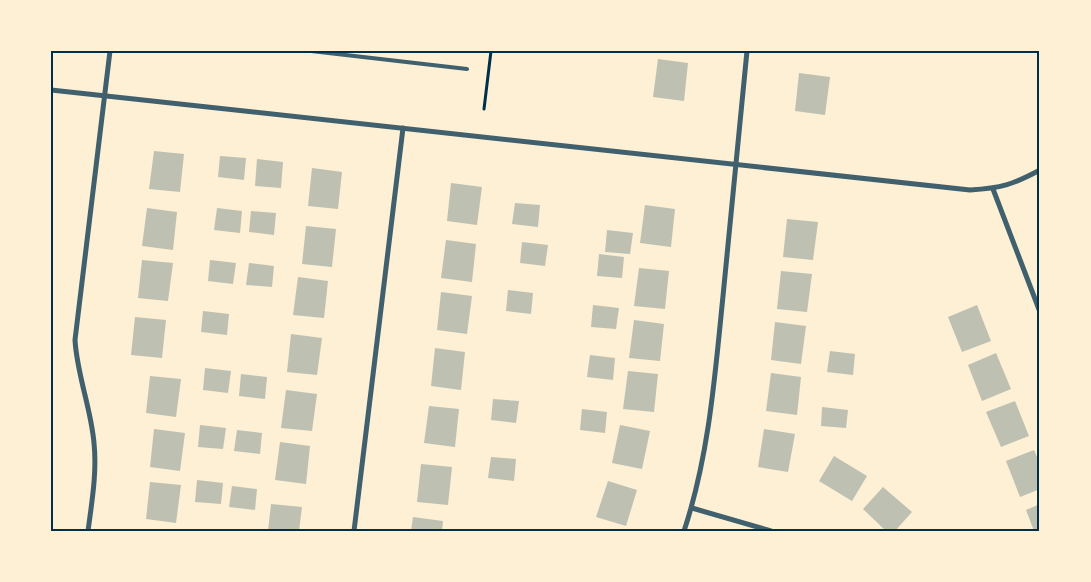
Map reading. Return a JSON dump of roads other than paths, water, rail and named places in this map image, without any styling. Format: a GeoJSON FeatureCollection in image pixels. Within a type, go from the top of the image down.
{"type":"FeatureCollection","features":[{"type":"Feature","properties":{"kind":"street"},"geometry":{"type":"LineString","coordinates":[[88,531],[94,488],[94,440],[76,356],[76,340],[110,51]]}},
{"type":"Feature","properties":{"kind":"street"},"geometry":{"type":"LineString","coordinates":[[684,531],[692,508],[711,403],[747,51]]}},
{"type":"Feature","properties":{"kind":"street"},"geometry":{"type":"LineString","coordinates":[[51,90],[970,190],[993,189],[1016,184],[1040,170]]}},
{"type":"Feature","properties":{"kind":"street"},"geometry":{"type":"LineString","coordinates":[[354,531],[403,128]]}},
{"type":"Feature","properties":{"kind":"street"},"geometry":{"type":"LineString","coordinates":[[993,189],[1040,312]]}},
{"type":"Feature","properties":{"kind":"street"},"geometry":{"type":"LineString","coordinates":[[692,508],[771,531]]}},
{"type":"Feature","properties":{"kind":"lane"},"geometry":{"type":"LineString","coordinates":[[311,51],[467,69]]}}]}
